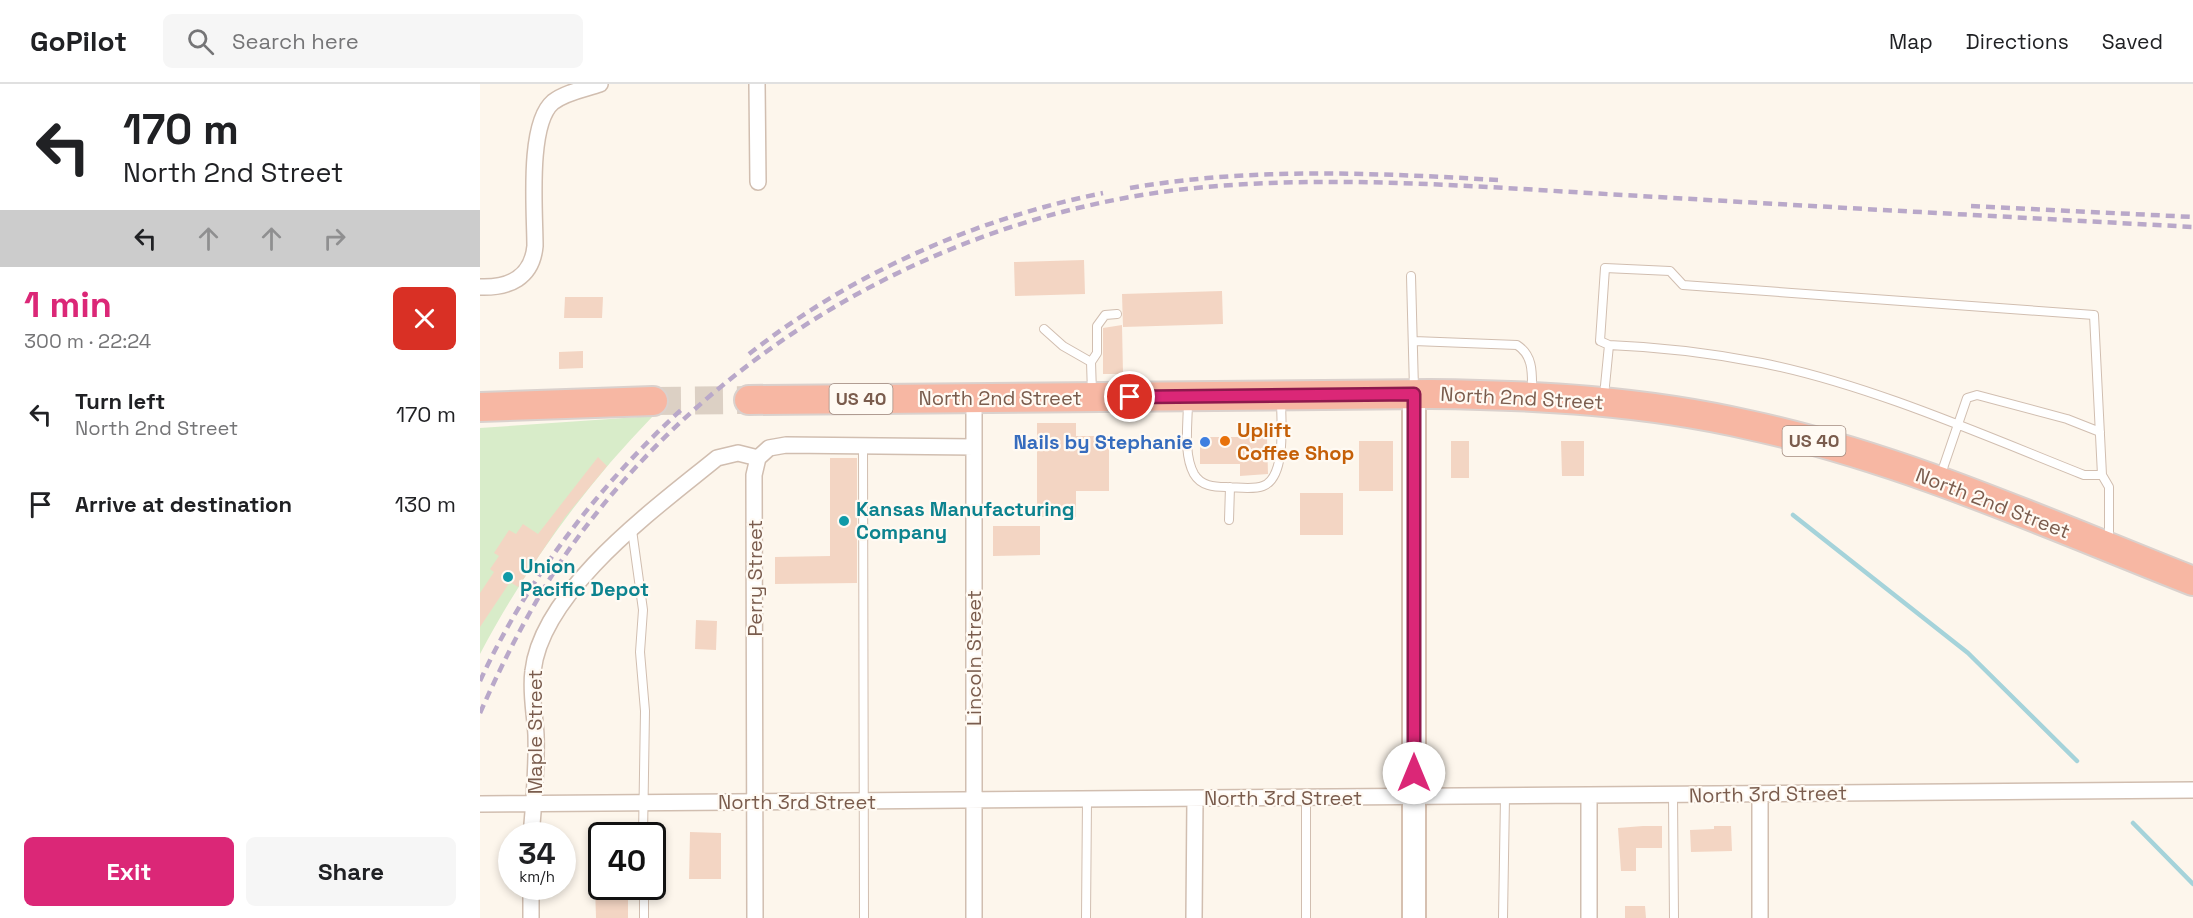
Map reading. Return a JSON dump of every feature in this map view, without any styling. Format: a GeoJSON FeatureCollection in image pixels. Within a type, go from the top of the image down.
{"type":"FeatureCollection","features":[{"type":"Feature","properties":{"kind":"highway","name":"North 2nd Street"},"geometry":{"type":"LineString","coordinates":[[749,400],[1414,394],[1532,396],[1604,401],[1750,425],[1833,446],[1938,481],[2193,581]]}},
{"type":"Feature","properties":{"kind":"highway"},"geometry":{"type":"LineString","coordinates":[[480,407],[653,401]]}},
{"type":"Feature","properties":{"kind":"street"},"geometry":{"type":"LineString","coordinates":[[480,287],[505,286],[522,277],[534,254],[536,137],[543,114],[554,101],[567,94],[600,84]]}},
{"type":"Feature","properties":{"kind":"street"},"geometry":{"type":"LineString","coordinates":[[757,84],[758,182]]}},
{"type":"Feature","properties":{"kind":"street"},"geometry":{"type":"LineString","coordinates":[[1414,394],[1414,918]]}},
{"type":"Feature","properties":{"kind":"street","name":"Lincoln Street"},"geometry":{"type":"LineString","coordinates":[[974,398],[974,918]]}},
{"type":"Feature","properties":{"kind":"street"},"geometry":{"type":"LineString","coordinates":[[758,458],[769,448],[786,446],[974,447]]}},
{"type":"Feature","properties":{"kind":"street","name":"Maple Street"},"geometry":{"type":"LineString","coordinates":[[533,822],[536,804],[536,735],[532,682],[539,644],[557,612],[584,575],[632,530],[717,458],[738,453],[758,458]]}},
{"type":"Feature","properties":{"kind":"street","name":"Perry Street"},"geometry":{"type":"LineString","coordinates":[[755,918],[754,475],[758,458]]}},
{"type":"Feature","properties":{"kind":"street","name":"North 3rd Street"},"geometry":{"type":"LineString","coordinates":[[480,804],[1589,797],[2193,790]]}},
{"type":"Feature","properties":{"kind":"street"},"geometry":{"type":"LineString","coordinates":[[1760,794],[1760,918]]}},
{"type":"Feature","properties":{"kind":"street"},"geometry":{"type":"LineString","coordinates":[[1589,797],[1589,918]]}},
{"type":"Feature","properties":{"kind":"street"},"geometry":{"type":"LineString","coordinates":[[1194,918],[1195,799]]}},
{"type":"Feature","properties":{"kind":"street"},"geometry":{"type":"LineString","coordinates":[[531,900],[531,918]]}},
{"type":"Feature","properties":{"kind":"lane"},"geometry":{"type":"LineString","coordinates":[[2102,475],[2084,475],[1958,426],[1843,385],[1762,363],[1663,347],[1609,345],[1600,341],[1605,268],[1670,271],[1683,285],[2094,315],[2102,475],[2109,487],[2108,548]]}},
{"type":"Feature","properties":{"kind":"lane"},"geometry":{"type":"LineString","coordinates":[[1411,276],[1414,394]]}},
{"type":"Feature","properties":{"kind":"lane"},"geometry":{"type":"LineString","coordinates":[[1092,398],[1091,362],[1096,353],[1100,319],[1105,315],[1117,314]]}},
{"type":"Feature","properties":{"kind":"lane"},"geometry":{"type":"LineString","coordinates":[[1044,329],[1063,346],[1091,362]]}},
{"type":"Feature","properties":{"kind":"lane"},"geometry":{"type":"LineString","coordinates":[[1414,341],[1516,345],[1526,351],[1532,369],[1532,396]]}},
{"type":"Feature","properties":{"kind":"lane"},"geometry":{"type":"LineString","coordinates":[[1604,401],[1609,345]]}},
{"type":"Feature","properties":{"kind":"lane"},"geometry":{"type":"LineString","coordinates":[[1188,396],[1188,453],[1194,475],[1208,485],[1261,487],[1273,477],[1281,447],[1281,395]]}},
{"type":"Feature","properties":{"kind":"lane"},"geometry":{"type":"LineString","coordinates":[[1938,481],[1967,399],[1977,395],[2067,419],[2100,432]]}},
{"type":"Feature","properties":{"kind":"lane"},"geometry":{"type":"LineString","coordinates":[[863,446],[866,801],[864,918]]}},
{"type":"Feature","properties":{"kind":"lane"},"geometry":{"type":"LineString","coordinates":[[1229,520],[1230,487]]}},
{"type":"Feature","properties":{"kind":"lane"},"geometry":{"type":"LineString","coordinates":[[632,530],[643,610],[640,652],[645,711],[643,822]]}},
{"type":"Feature","properties":{"kind":"lane"},"geometry":{"type":"LineString","coordinates":[[1674,796],[1674,918]]}},
{"type":"Feature","properties":{"kind":"lane"},"geometry":{"type":"LineString","coordinates":[[1503,918],[1504,797]]}},
{"type":"Feature","properties":{"kind":"lane"},"geometry":{"type":"LineString","coordinates":[[1306,798],[1306,918]]}},
{"type":"Feature","properties":{"kind":"lane"},"geometry":{"type":"LineString","coordinates":[[1086,918],[1087,800]]}},
{"type":"Feature","properties":{"kind":"lane"},"geometry":{"type":"LineString","coordinates":[[644,900],[644,918]]}},
{"type":"Feature","properties":{"kind":"green space"},"geometry":{"type":"Polygon","coordinates":[[[653,416],[603,471],[558,529],[517,590],[480,654],[480,428],[653,416]]]}},
{"type":"Feature","properties":{"kind":"building"},"geometry":{"type":"Polygon","coordinates":[[[1084,260],[1085,294],[1015,296],[1014,262],[1084,260]]]}},
{"type":"Feature","properties":{"kind":"building"},"geometry":{"type":"Polygon","coordinates":[[[1222,291],[1223,324],[1123,327],[1122,294],[1222,291]]]}},
{"type":"Feature","properties":{"kind":"building"},"geometry":{"type":"Polygon","coordinates":[[[565,297],[603,297],[602,318],[564,318],[565,297]]]}},
{"type":"Feature","properties":{"kind":"building"},"geometry":{"type":"Polygon","coordinates":[[[1122,325],[1123,374],[1103,374],[1103,328],[1122,325]]]}},
{"type":"Feature","properties":{"kind":"building"},"geometry":{"type":"Polygon","coordinates":[[[583,351],[583,368],[559,369],[559,352],[583,351]]]}},
{"type":"Feature","properties":{"kind":"building"},"geometry":{"type":"Polygon","coordinates":[[[1037,423],[1076,423],[1076,436],[1109,436],[1109,491],[1076,491],[1076,517],[1037,517],[1037,423]]]}},
{"type":"Feature","properties":{"kind":"building"},"geometry":{"type":"Polygon","coordinates":[[[1200,437],[1267,437],[1268,474],[1240,476],[1240,464],[1200,464],[1200,437]]]}},
{"type":"Feature","properties":{"kind":"building"},"geometry":{"type":"Polygon","coordinates":[[[1359,441],[1393,441],[1393,491],[1359,491],[1359,441]]]}},
{"type":"Feature","properties":{"kind":"building"},"geometry":{"type":"Polygon","coordinates":[[[1451,441],[1469,441],[1469,478],[1451,478],[1451,441]]]}},
{"type":"Feature","properties":{"kind":"building"},"geometry":{"type":"Polygon","coordinates":[[[1561,441],[1584,441],[1584,476],[1562,476],[1561,441]]]}},
{"type":"Feature","properties":{"kind":"building","name":"Union Pacific Depot"},"geometry":{"type":"Polygon","coordinates":[[[598,457],[607,466],[565,517],[518,587],[510,582],[480,627],[480,593],[494,572],[490,569],[499,556],[494,553],[509,530],[516,534],[523,524],[538,534],[598,457]]]}},
{"type":"Feature","properties":{"kind":"building","name":"Kansas Manufacturing Company"},"geometry":{"type":"Polygon","coordinates":[[[830,458],[857,458],[857,583],[775,584],[775,557],[830,556],[830,458]]]}},
{"type":"Feature","properties":{"kind":"building"},"geometry":{"type":"Polygon","coordinates":[[[1300,493],[1343,493],[1343,535],[1300,535],[1300,493]]]}},
{"type":"Feature","properties":{"kind":"building"},"geometry":{"type":"Polygon","coordinates":[[[993,526],[1040,526],[1040,555],[993,556],[993,526]]]}},
{"type":"Feature","properties":{"kind":"building"},"geometry":{"type":"Polygon","coordinates":[[[696,620],[717,621],[716,650],[695,649],[696,620]]]}},
{"type":"Feature","properties":{"kind":"building"},"geometry":{"type":"Polygon","coordinates":[[[1662,826],[1662,848],[1636,848],[1636,871],[1621,871],[1618,828],[1662,826]]]}},
{"type":"Feature","properties":{"kind":"building"},"geometry":{"type":"Polygon","coordinates":[[[1714,826],[1731,826],[1732,851],[1691,852],[1690,830],[1714,829],[1714,826]]]}},
{"type":"Feature","properties":{"kind":"building"},"geometry":{"type":"Polygon","coordinates":[[[690,832],[721,833],[721,879],[689,879],[690,832]]]}},
{"type":"Feature","properties":{"kind":"building"},"geometry":{"type":"Polygon","coordinates":[[[595,900],[628,900],[628,918],[596,918],[595,900]]]}},
{"type":"Feature","properties":{"kind":"building"},"geometry":{"type":"Polygon","coordinates":[[[1625,906],[1645,906],[1646,918],[1625,918],[1625,906]]]}},
{"type":"Feature","properties":{"kind":"waterway"},"geometry":{"type":"LineString","coordinates":[[1793,515],[1968,653],[2077,761]]}},
{"type":"Feature","properties":{"kind":"waterway"},"geometry":{"type":"LineString","coordinates":[[2133,823],[2193,884]]}},
{"type":"Feature","properties":{"kind":"tunnel"},"geometry":{"type":"LineString","coordinates":[[653,401],[749,400]]}},
{"type":"Feature","properties":{"kind":"railway"},"geometry":{"type":"LineString","coordinates":[[1130,188],[1176,181],[1268,174],[1406,175],[1498,180]]}},
{"type":"Feature","properties":{"kind":"railway"},"geometry":{"type":"LineString","coordinates":[[480,713],[520,630],[568,551],[625,479],[690,413],[761,355],[838,305],[920,262],[1006,229],[1095,204],[1186,189],[1299,182],[1470,186],[2193,227]]}},
{"type":"Feature","properties":{"kind":"railway"},"geometry":{"type":"LineString","coordinates":[[749,354],[830,298],[917,253],[1008,218],[1103,193]]}},
{"type":"Feature","properties":{"kind":"railway"},"geometry":{"type":"LineString","coordinates":[[1971,206],[2193,217]]}},
{"type":"Feature","properties":{"kind":"railway"},"geometry":{"type":"LineString","coordinates":[[480,681],[520,606],[568,535],[622,469],[682,409]]}},
{"type":"Feature","properties":{"kind":"place","name":"Uplift Coffee Shop"},"geometry":{"type":"Point","coordinates":[1225,441]}},
{"type":"Feature","properties":{"kind":"place","name":"Nails by Stephanie"},"geometry":{"type":"Point","coordinates":[1205,442]}},
{"type":"Feature","properties":{"kind":"place","name":"Kansas Manufacturing Company"},"geometry":{"type":"Point","coordinates":[844,521]}},
{"type":"Feature","properties":{"kind":"place","name":"Union Pacific Depot"},"geometry":{"type":"Point","coordinates":[508,577]}},
{"type":"Feature","properties":{"kind":"route"},"geometry":{"type":"LineString","coordinates":[[1130,397],[1414,394],[1414,773]]}}]}
